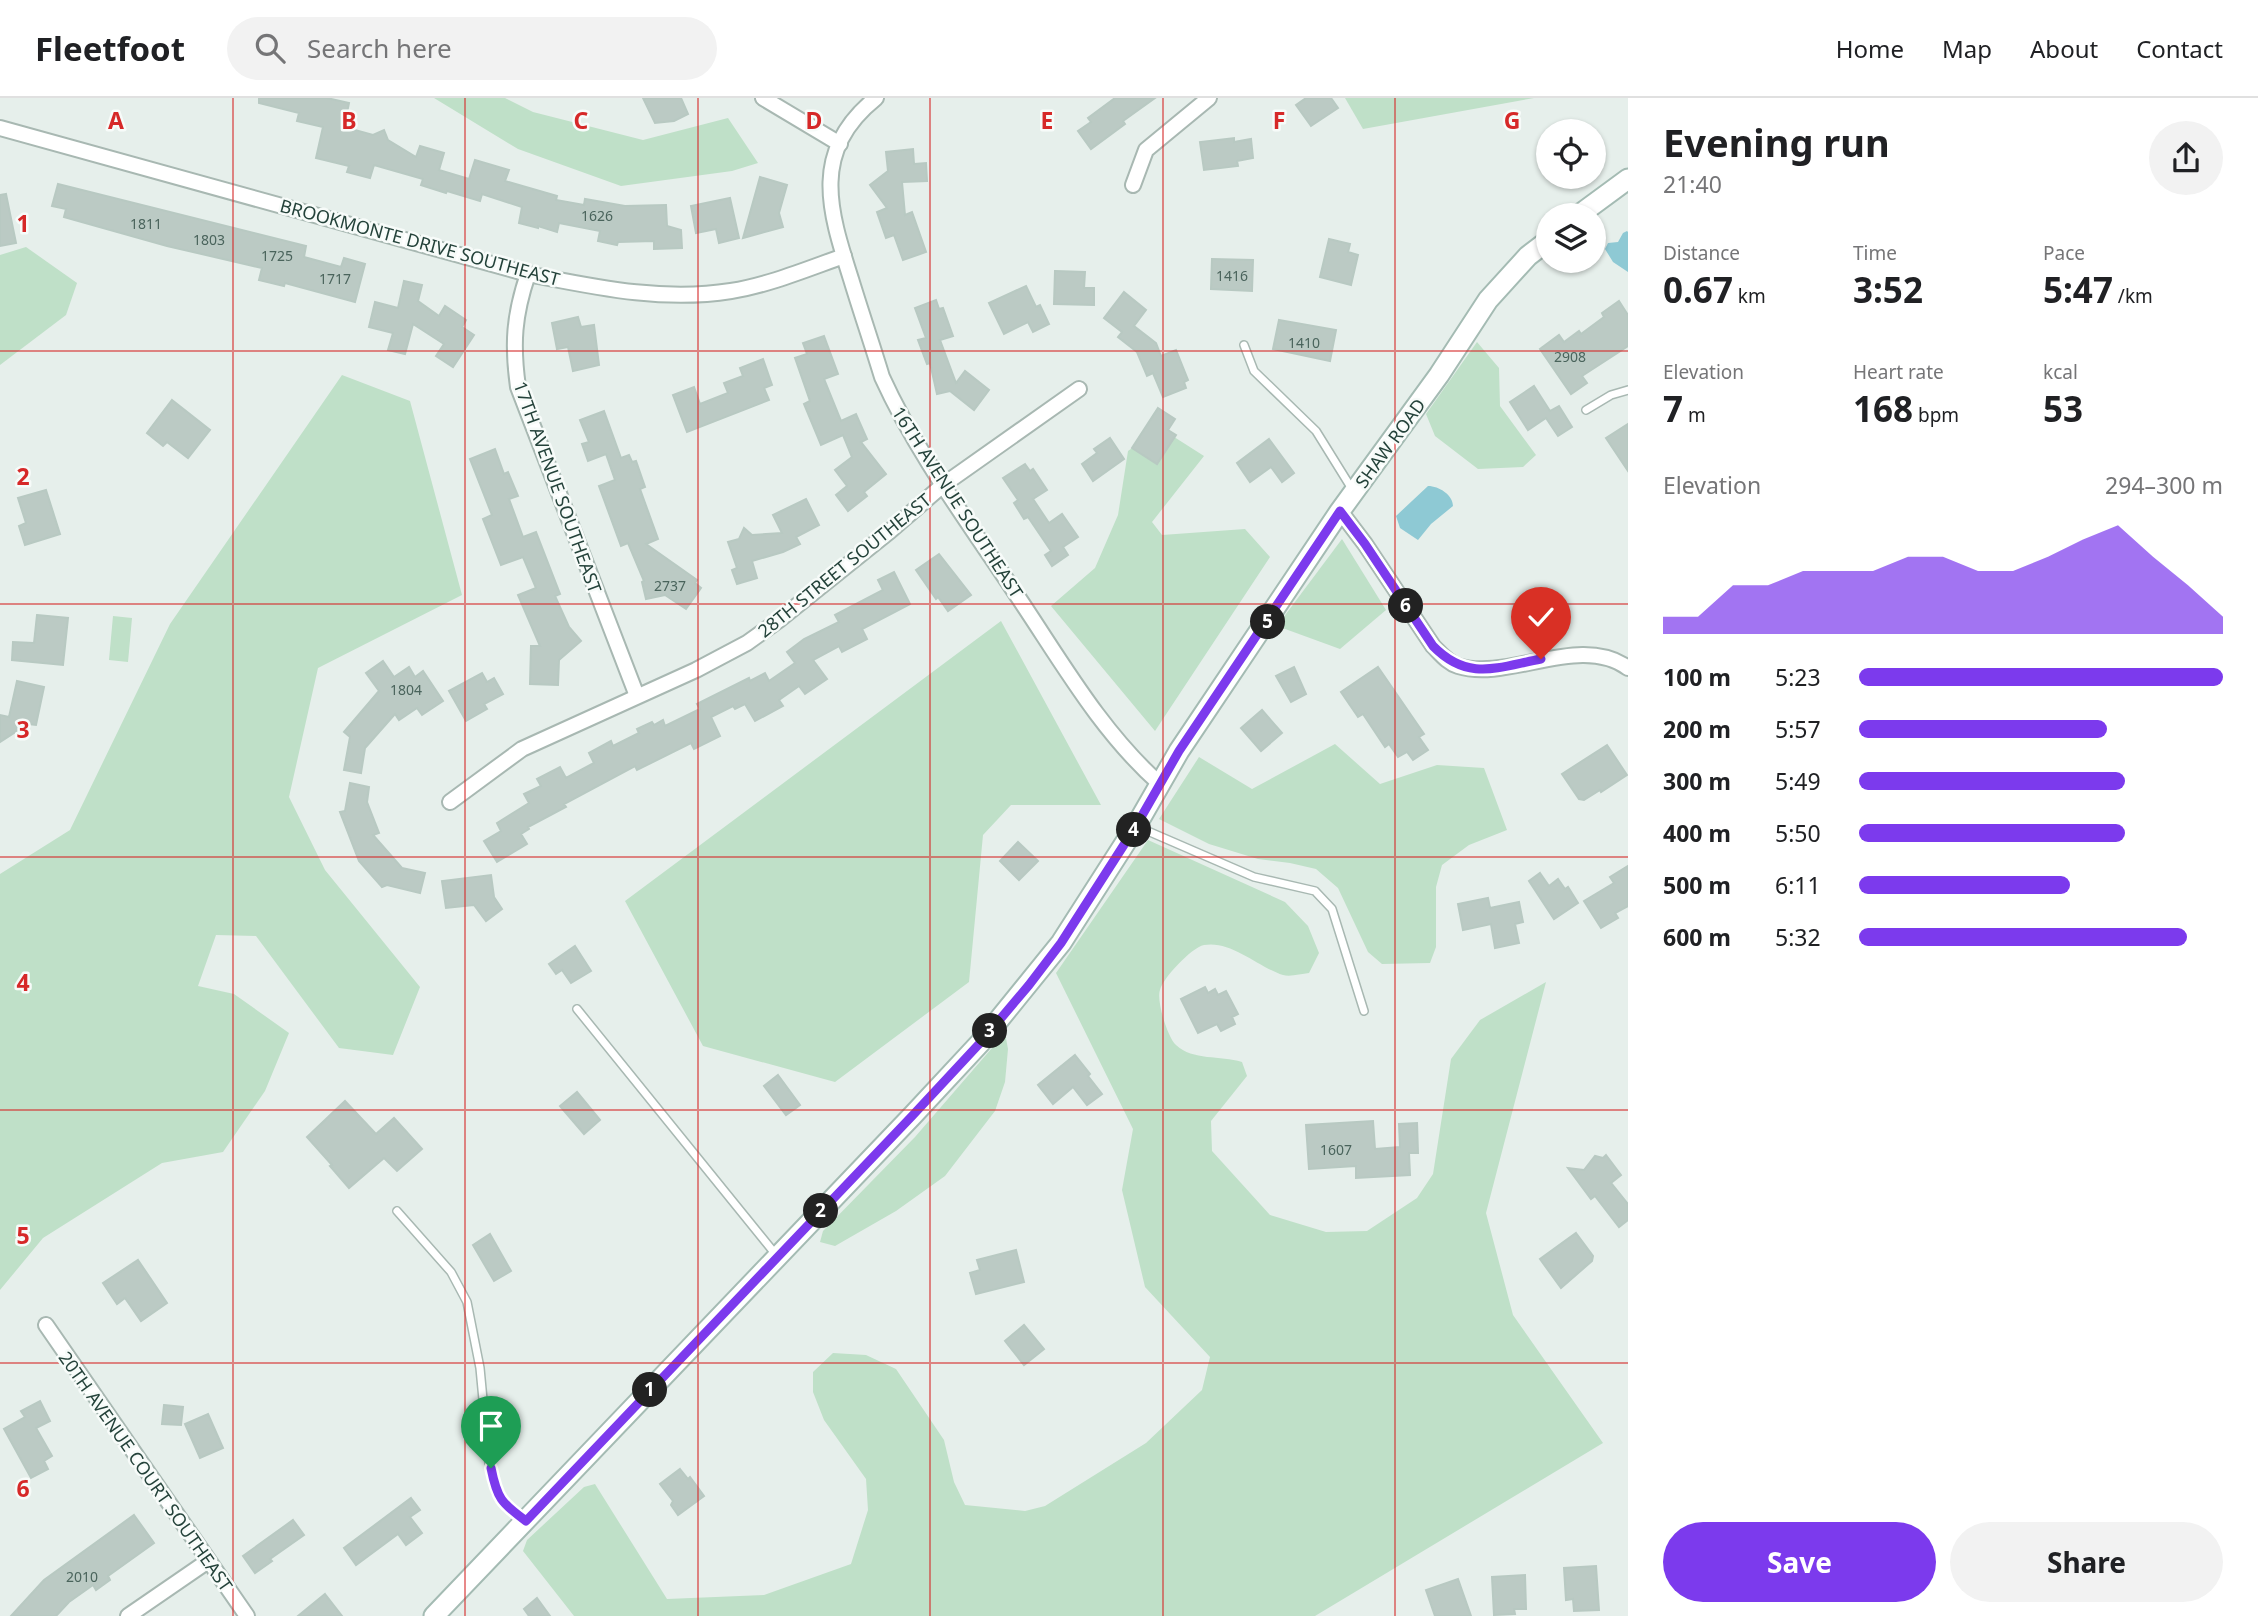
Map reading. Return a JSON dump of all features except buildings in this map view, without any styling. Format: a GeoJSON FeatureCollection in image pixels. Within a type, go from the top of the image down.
{"type":"FeatureCollection","features":[{"type":"Feature","properties":{"kind":"main road"},"geometry":{"type":"LineString","coordinates":[[1596,203],[1628,180]]}},
{"type":"Feature","properties":{"kind":"main road","name":"SHAW ROAD"},"geometry":{"type":"LineString","coordinates":[[434,1616],[980,1043],[1029,985],[1061,943],[1160,784],[1340,511],[1439,375],[1488,300],[1536,250]]}},
{"type":"Feature","properties":{"kind":"street"},"geometry":{"type":"LineString","coordinates":[[763,98],[840,144]]}},
{"type":"Feature","properties":{"kind":"street","name":"16TH AVENUE SOUTHEAST"},"geometry":{"type":"LineString","coordinates":[[876,98],[857,116],[834,155],[830,191],[834,224],[882,377],[943,485],[1113,737],[1134,761],[1160,784]]}},
{"type":"Feature","properties":{"kind":"street"},"geometry":{"type":"LineString","coordinates":[[1133,184],[1146,150],[1209,98]]}},
{"type":"Feature","properties":{"kind":"street","name":"BROOKMONTE DRIVE SOUTHEAST"},"geometry":{"type":"LineString","coordinates":[[0,128],[528,274],[646,294],[679,295],[732,291],[844,256]]}},
{"type":"Feature","properties":{"kind":"street","name":"17TH AVENUE SOUTHEAST"},"geometry":{"type":"LineString","coordinates":[[528,274],[518,302],[514,327],[513,356],[518,387],[637,696]]}},
{"type":"Feature","properties":{"kind":"street","name":"28TH STREET SOUTHEAST"},"geometry":{"type":"LineString","coordinates":[[450,802],[522,749],[696,670],[747,642],[860,555],[943,485],[1079,389]]}},
{"type":"Feature","properties":{"kind":"street"},"geometry":{"type":"LineString","coordinates":[[1340,511],[1433,646],[1456,666],[1493,668],[1541,659],[1597,655],[1614,659],[1628,668]]}},
{"type":"Feature","properties":{"kind":"street","name":"20TH AVENUE COURT SOUTHEAST"},"geometry":{"type":"LineString","coordinates":[[46,1325],[247,1616]]}},
{"type":"Feature","properties":{"kind":"street"},"geometry":{"type":"LineString","coordinates":[[128,1616],[208,1560]]}},
{"type":"Feature","properties":{"kind":"lane"},"geometry":{"type":"LineString","coordinates":[[1244,345],[1254,372],[1316,431],[1354,492]]}},
{"type":"Feature","properties":{"kind":"lane"},"geometry":{"type":"LineString","coordinates":[[1586,410],[1628,390]]}},
{"type":"Feature","properties":{"kind":"lane"},"geometry":{"type":"LineString","coordinates":[[1136,826],[1254,877],[1315,891],[1332,909],[1364,1011]]}},
{"type":"Feature","properties":{"kind":"lane"},"geometry":{"type":"LineString","coordinates":[[577,1009],[778,1256]]}},
{"type":"Feature","properties":{"kind":"lane"},"geometry":{"type":"LineString","coordinates":[[397,1211],[451,1272],[467,1303],[480,1368],[489,1463],[496,1492],[507,1508],[526,1521]]}},
{"type":"Feature","properties":{"kind":"green space"},"geometry":{"type":"Polygon","coordinates":[[[434,98],[505,98],[533,112],[643,140],[728,118],[758,163],[732,171],[621,186],[518,149],[434,98]]]}},
{"type":"Feature","properties":{"kind":"green space"},"geometry":{"type":"Polygon","coordinates":[[[1345,98],[1534,98],[1363,129],[1345,98]]]}},
{"type":"Feature","properties":{"kind":"green space"},"geometry":{"type":"Polygon","coordinates":[[[26,247],[77,283],[66,315],[0,365],[0,255],[26,247]]]}},
{"type":"Feature","properties":{"kind":"green space"},"geometry":{"type":"Polygon","coordinates":[[[1477,342],[1499,368],[1500,406],[1536,455],[1523,467],[1478,469],[1435,436],[1426,414],[1477,342]]]}},
{"type":"Feature","properties":{"kind":"green space"},"geometry":{"type":"Polygon","coordinates":[[[342,375],[410,401],[462,595],[318,668],[289,797],[325,870],[420,987],[393,1055],[339,1048],[256,936],[216,935],[198,986],[234,994],[289,1033],[265,1091],[223,1152],[162,1163],[43,1238],[0,1290],[0,874],[70,830],[170,624],[342,375]]]}},
{"type":"Feature","properties":{"kind":"green space"},"geometry":{"type":"Polygon","coordinates":[[[1160,428],[1204,456],[1152,522],[1162,535],[1245,529],[1270,557],[1155,731],[1051,606],[1095,568],[1118,515],[1128,451],[1160,428]]]}},
{"type":"Feature","properties":{"kind":"green space"},"geometry":{"type":"Polygon","coordinates":[[[1342,539],[1386,610],[1340,649],[1277,626],[1342,539]]]}},
{"type":"Feature","properties":{"kind":"green space"},"geometry":{"type":"Polygon","coordinates":[[[113,616],[132,618],[128,662],[109,660],[113,616]]]}},
{"type":"Feature","properties":{"kind":"green space"},"geometry":{"type":"Polygon","coordinates":[[[1001,621],[1101,805],[1011,805],[983,835],[969,982],[835,1082],[703,1046],[625,901],[1001,621]]]}},
{"type":"Feature","properties":{"kind":"green space"},"geometry":{"type":"Polygon","coordinates":[[[1335,744],[1380,784],[1437,765],[1484,768],[1507,830],[1469,845],[1442,865],[1436,887],[1436,947],[1430,963],[1382,964],[1368,952],[1338,888],[1316,869],[1258,859],[1209,844],[1159,819],[1199,757],[1252,789],[1335,744]]]}},
{"type":"Feature","properties":{"kind":"green space"},"geometry":{"type":"Polygon","coordinates":[[[1148,840],[1285,902],[1308,926],[1319,953],[1309,973],[1286,976],[1224,946],[1204,945],[1178,964],[1166,978],[1159,995],[1164,1019],[1176,1045],[1199,1056],[1242,1062],[1247,1076],[1211,1121],[1212,1151],[1270,1215],[1326,1232],[1367,1231],[1417,1198],[1433,1174],[1451,1059],[1480,1020],[1546,982],[1486,1213],[1513,1315],[1603,1443],[1315,1616],[574,1616],[523,1551],[527,1540],[584,1487],[595,1484],[667,1599],[764,1595],[851,1564],[868,1510],[866,1479],[824,1420],[813,1392],[813,1372],[833,1353],[866,1355],[896,1369],[944,1440],[954,1482],[965,1505],[1025,1511],[1045,1506],[1146,1443],[1202,1390],[1210,1357],[1145,1287],[1122,1190],[1133,1129],[1056,973],[1148,840]]]}},
{"type":"Feature","properties":{"kind":"green space"},"geometry":{"type":"Polygon","coordinates":[[[1005,1033],[1008,1049],[1005,1082],[995,1111],[945,1176],[896,1211],[835,1246],[820,1242],[823,1231],[915,1137],[1005,1033]]]}},
{"type":"Feature","properties":{"kind":"water"},"geometry":{"type":"Polygon","coordinates":[[[1628,232],[1628,272],[1613,262],[1606,251],[1608,243],[1618,242],[1623,233],[1628,232]]]}},
{"type":"Feature","properties":{"kind":"water"},"geometry":{"type":"Polygon","coordinates":[[[1428,486],[1445,492],[1451,498],[1453,506],[1431,524],[1418,540],[1400,528],[1396,516],[1428,486]]]}},
{"type":"Feature","properties":{"kind":"route"},"geometry":{"type":"LineString","coordinates":[[491,1468],[496,1492],[507,1508],[526,1521],[980,1043],[1061,943],[1136,826],[1179,751],[1340,511],[1433,646],[1445,659],[1456,666],[1473,669],[1541,659]]}}]}
